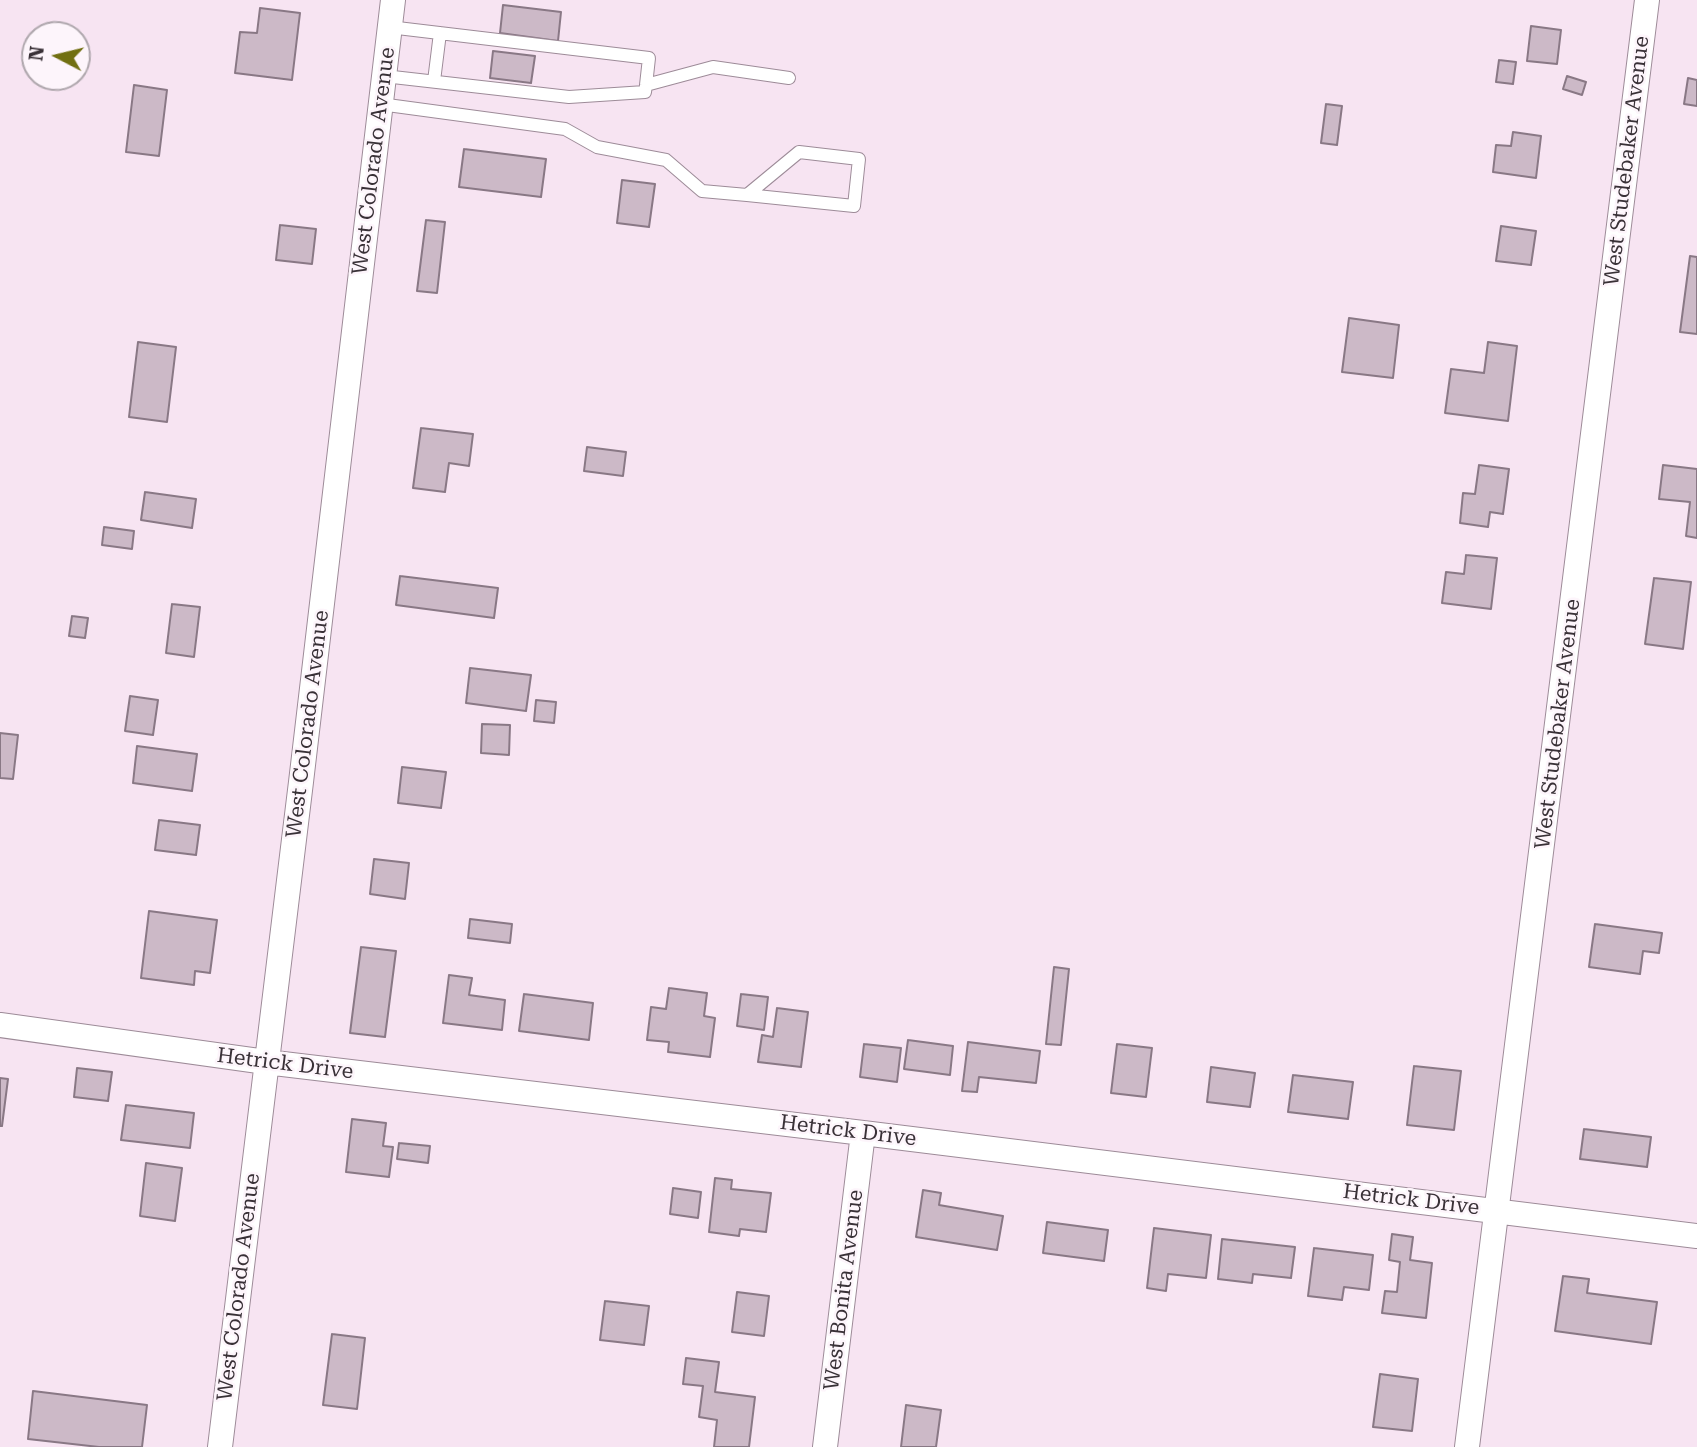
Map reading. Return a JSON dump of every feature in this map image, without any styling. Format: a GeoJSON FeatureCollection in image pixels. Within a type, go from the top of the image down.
{"type":"FeatureCollection","features":[{"type":"Feature","properties":{"kind":"street","name":"West Colorado Avenue"},"geometry":{"type":"LineString","coordinates":[[220,1447],[393,0]]}},
{"type":"Feature","properties":{"kind":"street","name":"West Studebaker Avenue"},"geometry":{"type":"LineString","coordinates":[[1467,1447],[1647,0]]}},
{"type":"Feature","properties":{"kind":"street","name":"Hetrick Drive"},"geometry":{"type":"LineString","coordinates":[[0,1026],[266,1062],[1697,1236]]}},
{"type":"Feature","properties":{"kind":"street","name":"West Bonita Avenue"},"geometry":{"type":"LineString","coordinates":[[825,1447],[863,1133]]}},
{"type":"Feature","properties":{"kind":"lane"},"geometry":{"type":"LineString","coordinates":[[384,76],[569,97],[645,92],[646,85],[649,58],[390,27]]}},
{"type":"Feature","properties":{"kind":"lane"},"geometry":{"type":"LineString","coordinates":[[434,81],[440,33]]}},
{"type":"Feature","properties":{"kind":"lane"},"geometry":{"type":"LineString","coordinates":[[646,85],[713,67],[789,78]]}},
{"type":"Feature","properties":{"kind":"lane"},"geometry":{"type":"LineString","coordinates":[[380,104],[565,129],[597,148],[666,160],[702,191],[854,206],[859,159],[799,152],[747,195]]}},
{"type":"Feature","properties":{"kind":"building"},"geometry":{"type":"Polygon","coordinates":[[[503,5],[561,12],[558,41],[500,33],[503,5]]]}},
{"type":"Feature","properties":{"kind":"building"},"geometry":{"type":"Polygon","coordinates":[[[260,8],[300,13],[292,80],[235,73],[240,32],[257,33],[260,8]]]}},
{"type":"Feature","properties":{"kind":"building"},"geometry":{"type":"Polygon","coordinates":[[[1531,26],[1561,30],[1557,64],[1527,61],[1531,26]]]}},
{"type":"Feature","properties":{"kind":"building"},"geometry":{"type":"Polygon","coordinates":[[[493,51],[535,56],[531,83],[490,78],[493,51]]]}},
{"type":"Feature","properties":{"kind":"building"},"geometry":{"type":"Polygon","coordinates":[[[1499,60],[1516,62],[1513,84],[1496,82],[1499,60]]]}},
{"type":"Feature","properties":{"kind":"building"},"geometry":{"type":"Polygon","coordinates":[[[1567,76],[1586,82],[1582,95],[1563,89],[1567,76]]]}},
{"type":"Feature","properties":{"kind":"building"},"geometry":{"type":"Polygon","coordinates":[[[1688,78],[1697,80],[1697,106],[1684,104],[1688,78]]]}},
{"type":"Feature","properties":{"kind":"building"},"geometry":{"type":"Polygon","coordinates":[[[134,85],[167,90],[159,156],[126,152],[134,85]]]}},
{"type":"Feature","properties":{"kind":"building"},"geometry":{"type":"Polygon","coordinates":[[[1326,104],[1342,106],[1337,145],[1321,143],[1326,104]]]}},
{"type":"Feature","properties":{"kind":"building"},"geometry":{"type":"Polygon","coordinates":[[[1513,132],[1541,136],[1536,178],[1493,172],[1496,145],[1511,146],[1513,132]]]}},
{"type":"Feature","properties":{"kind":"building"},"geometry":{"type":"Polygon","coordinates":[[[464,149],[546,159],[541,197],[459,187],[464,149]]]}},
{"type":"Feature","properties":{"kind":"building"},"geometry":{"type":"Polygon","coordinates":[[[622,180],[655,184],[649,227],[617,223],[622,180]]]}},
{"type":"Feature","properties":{"kind":"building"},"geometry":{"type":"Polygon","coordinates":[[[426,220],[445,222],[437,293],[417,291],[426,220]]]}},
{"type":"Feature","properties":{"kind":"building"},"geometry":{"type":"Polygon","coordinates":[[[280,225],[316,229],[312,264],[276,260],[280,225]]]}},
{"type":"Feature","properties":{"kind":"building"},"geometry":{"type":"Polygon","coordinates":[[[1501,226],[1536,231],[1531,265],[1496,261],[1501,226]]]}},
{"type":"Feature","properties":{"kind":"building"},"geometry":{"type":"Polygon","coordinates":[[[1690,256],[1697,257],[1697,334],[1680,332],[1690,256]]]}},
{"type":"Feature","properties":{"kind":"building"},"geometry":{"type":"Polygon","coordinates":[[[1349,318],[1399,325],[1393,378],[1342,372],[1349,318]]]}},
{"type":"Feature","properties":{"kind":"building"},"geometry":{"type":"Polygon","coordinates":[[[138,342],[176,347],[167,422],[129,417],[138,342]]]}},
{"type":"Feature","properties":{"kind":"building"},"geometry":{"type":"Polygon","coordinates":[[[1488,342],[1517,346],[1508,421],[1445,413],[1451,369],[1484,373],[1488,342]]]}},
{"type":"Feature","properties":{"kind":"building"},"geometry":{"type":"Polygon","coordinates":[[[421,428],[473,434],[469,466],[449,463],[445,492],[413,488],[421,428]]]}},
{"type":"Feature","properties":{"kind":"building"},"geometry":{"type":"Polygon","coordinates":[[[587,447],[626,452],[623,476],[584,471],[587,447]]]}},
{"type":"Feature","properties":{"kind":"building"},"geometry":{"type":"Polygon","coordinates":[[[1479,465],[1509,469],[1503,514],[1490,512],[1488,527],[1460,523],[1463,493],[1475,494],[1479,465]]]}},
{"type":"Feature","properties":{"kind":"building"},"geometry":{"type":"Polygon","coordinates":[[[1663,465],[1697,469],[1697,538],[1686,536],[1690,502],[1659,499],[1663,465]]]}},
{"type":"Feature","properties":{"kind":"building"},"geometry":{"type":"Polygon","coordinates":[[[145,492],[196,499],[192,528],[141,520],[145,492]]]}},
{"type":"Feature","properties":{"kind":"building"},"geometry":{"type":"Polygon","coordinates":[[[104,527],[134,531],[132,549],[102,545],[104,527]]]}},
{"type":"Feature","properties":{"kind":"building"},"geometry":{"type":"Polygon","coordinates":[[[1466,555],[1497,558],[1491,609],[1442,603],[1446,572],[1464,574],[1466,555]]]}},
{"type":"Feature","properties":{"kind":"building"},"geometry":{"type":"Polygon","coordinates":[[[400,576],[498,588],[494,618],[396,605],[400,576]]]}},
{"type":"Feature","properties":{"kind":"building"},"geometry":{"type":"Polygon","coordinates":[[[1654,578],[1691,582],[1683,649],[1645,644],[1654,578]]]}},
{"type":"Feature","properties":{"kind":"building"},"geometry":{"type":"Polygon","coordinates":[[[172,604],[200,607],[194,657],[166,653],[172,604]]]}},
{"type":"Feature","properties":{"kind":"building"},"geometry":{"type":"Polygon","coordinates":[[[72,616],[88,618],[85,638],[69,636],[72,616]]]}},
{"type":"Feature","properties":{"kind":"building"},"geometry":{"type":"Polygon","coordinates":[[[470,668],[531,675],[526,711],[466,703],[470,668]]]}},
{"type":"Feature","properties":{"kind":"building"},"geometry":{"type":"Polygon","coordinates":[[[130,696],[158,700],[153,735],[125,731],[130,696]]]}},
{"type":"Feature","properties":{"kind":"building"},"geometry":{"type":"Polygon","coordinates":[[[536,700],[556,702],[554,723],[534,721],[536,700]]]}},
{"type":"Feature","properties":{"kind":"building"},"geometry":{"type":"Polygon","coordinates":[[[482,724],[510,725],[509,755],[481,753],[482,724]]]}},
{"type":"Feature","properties":{"kind":"building"},"geometry":{"type":"Polygon","coordinates":[[[0,733],[18,735],[13,779],[0,778],[0,733]]]}},
{"type":"Feature","properties":{"kind":"building"},"geometry":{"type":"Polygon","coordinates":[[[137,746],[197,754],[192,791],[133,783],[137,746]]]}},
{"type":"Feature","properties":{"kind":"building"},"geometry":{"type":"Polygon","coordinates":[[[402,767],[446,772],[441,808],[398,803],[402,767]]]}},
{"type":"Feature","properties":{"kind":"building"},"geometry":{"type":"Polygon","coordinates":[[[159,820],[200,825],[196,855],[155,850],[159,820]]]}},
{"type":"Feature","properties":{"kind":"building"},"geometry":{"type":"Polygon","coordinates":[[[374,859],[409,863],[405,899],[370,894],[374,859]]]}},
{"type":"Feature","properties":{"kind":"building"},"geometry":{"type":"Polygon","coordinates":[[[149,911],[217,920],[210,973],[195,971],[194,985],[141,978],[149,911]]]}},
{"type":"Feature","properties":{"kind":"building"},"geometry":{"type":"Polygon","coordinates":[[[470,919],[512,924],[510,943],[468,938],[470,919]]]}},
{"type":"Feature","properties":{"kind":"building"},"geometry":{"type":"Polygon","coordinates":[[[1595,924],[1662,933],[1659,953],[1643,951],[1640,974],[1589,967],[1595,924]]]}},
{"type":"Feature","properties":{"kind":"building"},"geometry":{"type":"Polygon","coordinates":[[[361,947],[396,951],[385,1037],[350,1033],[361,947]]]}},
{"type":"Feature","properties":{"kind":"building"},"geometry":{"type":"Polygon","coordinates":[[[1054,967],[1069,969],[1061,1045],[1046,1044],[1054,967]]]}},
{"type":"Feature","properties":{"kind":"building"},"geometry":{"type":"Polygon","coordinates":[[[449,975],[472,978],[469,995],[505,1000],[502,1030],[443,1023],[449,975]]]}},
{"type":"Feature","properties":{"kind":"building"},"geometry":{"type":"Polygon","coordinates":[[[669,988],[707,993],[704,1016],[715,1018],[710,1057],[668,1052],[669,1042],[647,1040],[651,1007],[666,1009],[669,988]]]}},
{"type":"Feature","properties":{"kind":"building"},"geometry":{"type":"Polygon","coordinates":[[[524,994],[593,1003],[589,1040],[519,1031],[524,994]]]}},
{"type":"Feature","properties":{"kind":"building"},"geometry":{"type":"Polygon","coordinates":[[[741,994],[768,997],[764,1030],[737,1026],[741,994]]]}},
{"type":"Feature","properties":{"kind":"building"},"geometry":{"type":"Polygon","coordinates":[[[777,1008],[808,1012],[801,1067],[758,1062],[762,1035],[773,1037],[777,1008]]]}},
{"type":"Feature","properties":{"kind":"building"},"geometry":{"type":"Polygon","coordinates":[[[908,1040],[953,1046],[950,1075],[904,1069],[908,1040]]]}},
{"type":"Feature","properties":{"kind":"building"},"geometry":{"type":"Polygon","coordinates":[[[968,1042],[1040,1051],[1036,1083],[979,1077],[977,1092],[962,1091],[968,1042]]]}},
{"type":"Feature","properties":{"kind":"building"},"geometry":{"type":"Polygon","coordinates":[[[864,1044],[901,1048],[897,1082],[860,1077],[864,1044]]]}},
{"type":"Feature","properties":{"kind":"building"},"geometry":{"type":"Polygon","coordinates":[[[1117,1044],[1152,1048],[1146,1097],[1111,1093],[1117,1044]]]}},
{"type":"Feature","properties":{"kind":"building"},"geometry":{"type":"Polygon","coordinates":[[[1414,1066],[1461,1071],[1454,1130],[1407,1125],[1414,1066]]]}},
{"type":"Feature","properties":{"kind":"building"},"geometry":{"type":"Polygon","coordinates":[[[1211,1067],[1255,1073],[1250,1107],[1207,1102],[1211,1067]]]}},
{"type":"Feature","properties":{"kind":"building"},"geometry":{"type":"Polygon","coordinates":[[[77,1068],[112,1072],[108,1101],[74,1097],[77,1068]]]}},
{"type":"Feature","properties":{"kind":"building"},"geometry":{"type":"Polygon","coordinates":[[[1293,1075],[1353,1082],[1348,1119],[1288,1112],[1293,1075]]]}},
{"type":"Feature","properties":{"kind":"building"},"geometry":{"type":"Polygon","coordinates":[[[0,1078],[8,1079],[2,1126],[0,1126],[0,1078]]]}},
{"type":"Feature","properties":{"kind":"building"},"geometry":{"type":"Polygon","coordinates":[[[126,1105],[194,1113],[190,1148],[121,1140],[126,1105]]]}},
{"type":"Feature","properties":{"kind":"building"},"geometry":{"type":"Polygon","coordinates":[[[352,1119],[386,1123],[383,1146],[393,1147],[389,1177],[346,1172],[352,1119]]]}},
{"type":"Feature","properties":{"kind":"building"},"geometry":{"type":"Polygon","coordinates":[[[1584,1129],[1651,1137],[1647,1167],[1580,1159],[1584,1129]]]}},
{"type":"Feature","properties":{"kind":"building"},"geometry":{"type":"Polygon","coordinates":[[[399,1143],[430,1146],[428,1163],[397,1159],[399,1143]]]}},
{"type":"Feature","properties":{"kind":"building"},"geometry":{"type":"Polygon","coordinates":[[[146,1163],[182,1168],[175,1221],[140,1216],[146,1163]]]}},
{"type":"Feature","properties":{"kind":"building"},"geometry":{"type":"Polygon","coordinates":[[[715,1178],[732,1180],[731,1189],[771,1193],[766,1232],[740,1229],[739,1236],[709,1232],[715,1178]]]}},
{"type":"Feature","properties":{"kind":"building"},"geometry":{"type":"Polygon","coordinates":[[[673,1188],[701,1192],[698,1218],[670,1214],[673,1188]]]}},
{"type":"Feature","properties":{"kind":"building"},"geometry":{"type":"Polygon","coordinates":[[[923,1190],[941,1193],[939,1205],[1003,1216],[997,1250],[916,1237],[923,1190]]]}},
{"type":"Feature","properties":{"kind":"building"},"geometry":{"type":"Polygon","coordinates":[[[1047,1222],[1108,1230],[1104,1261],[1043,1253],[1047,1222]]]}},
{"type":"Feature","properties":{"kind":"building"},"geometry":{"type":"Polygon","coordinates":[[[1154,1228],[1211,1235],[1206,1278],[1168,1274],[1166,1291],[1147,1288],[1154,1228]]]}},
{"type":"Feature","properties":{"kind":"building"},"geometry":{"type":"Polygon","coordinates":[[[1392,1234],[1413,1237],[1410,1260],[1432,1263],[1426,1318],[1382,1313],[1385,1291],[1397,1292],[1400,1262],[1389,1260],[1392,1234]]]}},
{"type":"Feature","properties":{"kind":"building"},"geometry":{"type":"Polygon","coordinates":[[[1222,1239],[1295,1247],[1291,1278],[1253,1274],[1252,1283],[1218,1279],[1222,1239]]]}},
{"type":"Feature","properties":{"kind":"building"},"geometry":{"type":"Polygon","coordinates":[[[1314,1248],[1373,1255],[1369,1290],[1344,1287],[1342,1300],[1308,1296],[1314,1248]]]}},
{"type":"Feature","properties":{"kind":"building"},"geometry":{"type":"Polygon","coordinates":[[[1563,1276],[1589,1279],[1587,1293],[1657,1302],[1651,1344],[1555,1331],[1563,1276]]]}},
{"type":"Feature","properties":{"kind":"building"},"geometry":{"type":"Polygon","coordinates":[[[737,1292],[769,1296],[764,1336],[732,1332],[737,1292]]]}},
{"type":"Feature","properties":{"kind":"building"},"geometry":{"type":"Polygon","coordinates":[[[605,1301],[649,1306],[644,1345],[600,1340],[605,1301]]]}},
{"type":"Feature","properties":{"kind":"building"},"geometry":{"type":"Polygon","coordinates":[[[332,1334],[365,1338],[357,1409],[323,1405],[332,1334]]]}},
{"type":"Feature","properties":{"kind":"building"},"geometry":{"type":"Polygon","coordinates":[[[686,1358],[719,1362],[715,1392],[755,1397],[749,1447],[714,1447],[717,1420],[699,1417],[703,1386],[683,1384],[686,1358]]]}},
{"type":"Feature","properties":{"kind":"building"},"geometry":{"type":"Polygon","coordinates":[[[1380,1374],[1418,1379],[1412,1431],[1373,1427],[1380,1374]]]}},
{"type":"Feature","properties":{"kind":"building"},"geometry":{"type":"Polygon","coordinates":[[[33,1391],[147,1405],[142,1447],[99,1447],[28,1439],[33,1391]]]}},
{"type":"Feature","properties":{"kind":"building"},"geometry":{"type":"Polygon","coordinates":[[[906,1405],[941,1410],[936,1447],[901,1447],[906,1405]]]}}]}
